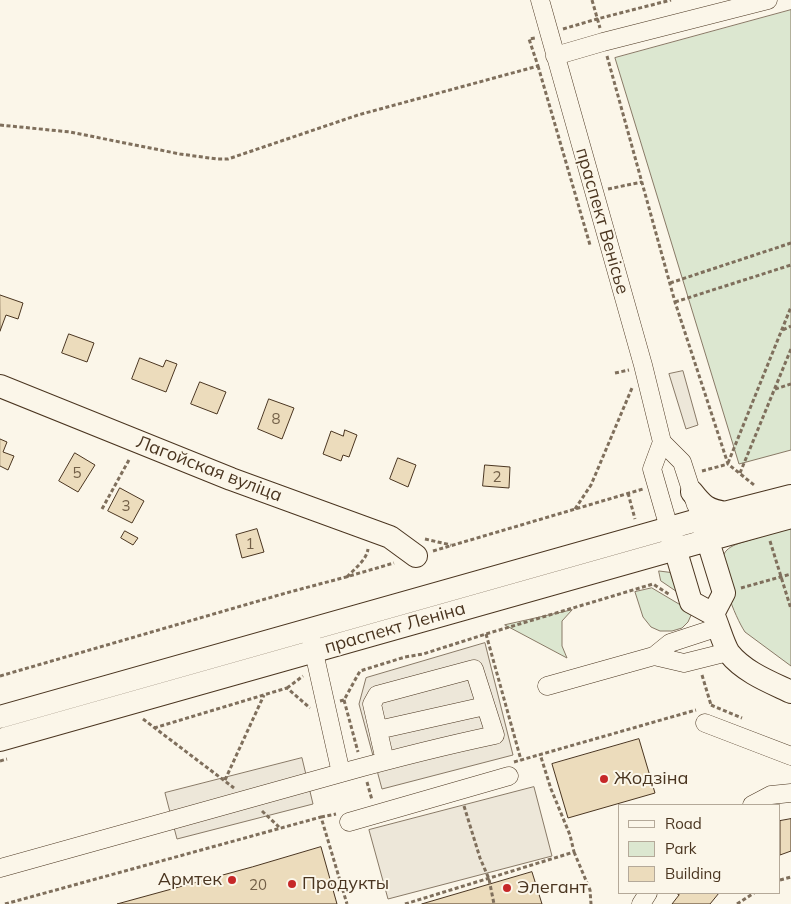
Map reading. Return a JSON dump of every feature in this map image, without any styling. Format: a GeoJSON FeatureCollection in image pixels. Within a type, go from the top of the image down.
{"type":"FeatureCollection","features":[{"type":"Feature","properties":{"kind":"main road","name":"Лагойская вуліца"},"geometry":{"type":"LineString","coordinates":[[0,386],[231,479],[390,537],[416,556]]}},
{"type":"Feature","properties":{"kind":"main road"},"geometry":{"type":"LineString","coordinates":[[689,483],[702,504],[708,509],[726,513]]}},
{"type":"Feature","properties":{"kind":"main road","name":"праспект Леніна"},"geometry":{"type":"LineString","coordinates":[[704,530],[726,513],[791,496]]}},
{"type":"Feature","properties":{"kind":"main road","name":"праспект Леніна"},"geometry":{"type":"LineString","coordinates":[[0,740],[312,641],[704,530],[791,518]]}},
{"type":"Feature","properties":{"kind":"main road"},"geometry":{"type":"LineString","coordinates":[[704,530],[724,593],[716,620]]}},
{"type":"Feature","properties":{"kind":"main road"},"geometry":{"type":"LineString","coordinates":[[672,539],[691,602],[716,620],[728,652],[739,663],[759,677],[791,692]]}},
{"type":"Feature","properties":{"kind":"main road","name":"праспект Леніна"},"geometry":{"type":"LineString","coordinates":[[0,717],[312,641]]}},
{"type":"Feature","properties":{"kind":"street","name":"праспект Венісье"},"geometry":{"type":"LineString","coordinates":[[540,0],[643,365],[662,442]]}},
{"type":"Feature","properties":{"kind":"street"},"geometry":{"type":"LineString","coordinates":[[555,56],[768,0]]}},
{"type":"Feature","properties":{"kind":"street"},"geometry":{"type":"LineString","coordinates":[[672,539],[652,469],[662,442],[682,462],[704,530]]}},
{"type":"Feature","properties":{"kind":"street"},"geometry":{"type":"LineString","coordinates":[[547,686],[654,656],[670,643],[716,620]]}},
{"type":"Feature","properties":{"kind":"street"},"geometry":{"type":"LineString","coordinates":[[312,641],[341,773]]}},
{"type":"Feature","properties":{"kind":"street"},"geometry":{"type":"LineString","coordinates":[[654,656],[684,663],[728,652]]}},
{"type":"Feature","properties":{"kind":"street"},"geometry":{"type":"LineString","coordinates":[[0,868],[385,761],[495,735],[474,670],[377,694],[372,704],[385,761]]}},
{"type":"Feature","properties":{"kind":"street"},"geometry":{"type":"LineString","coordinates":[[378,730],[485,706]]}},
{"type":"Feature","properties":{"kind":"street"},"geometry":{"type":"LineString","coordinates":[[704,723],[791,756]]}},
{"type":"Feature","properties":{"kind":"street"},"geometry":{"type":"LineString","coordinates":[[349,822],[509,776]]}},
{"type":"Feature","properties":{"kind":"street"},"geometry":{"type":"LineString","coordinates":[[754,804],[770,795],[791,793]]}},
{"type":"Feature","properties":{"kind":"path"},"geometry":{"type":"LineString","coordinates":[[592,0],[675,302],[728,464],[754,485]]}},
{"type":"Feature","properties":{"kind":"path"},"geometry":{"type":"LineString","coordinates":[[591,247],[529,39],[671,0]]}},
{"type":"Feature","properties":{"kind":"path"},"geometry":{"type":"LineString","coordinates":[[0,125],[70,132],[180,154],[228,159],[358,115],[538,66]]}},
{"type":"Feature","properties":{"kind":"path"},"geometry":{"type":"LineString","coordinates":[[594,192],[642,182]]}},
{"type":"Feature","properties":{"kind":"path"},"geometry":{"type":"LineString","coordinates":[[670,283],[791,243]]}},
{"type":"Feature","properties":{"kind":"path"},"geometry":{"type":"LineString","coordinates":[[675,302],[791,264]]}},
{"type":"Feature","properties":{"kind":"path"},"geometry":{"type":"LineString","coordinates":[[689,483],[728,464],[791,307]]}},
{"type":"Feature","properties":{"kind":"path"},"geometry":{"type":"LineString","coordinates":[[782,330],[791,326]]}},
{"type":"Feature","properties":{"kind":"path"},"geometry":{"type":"LineString","coordinates":[[740,473],[791,349]]}},
{"type":"Feature","properties":{"kind":"path"},"geometry":{"type":"LineString","coordinates":[[627,370],[629,377]]}},
{"type":"Feature","properties":{"kind":"path"},"geometry":{"type":"LineString","coordinates":[[575,509],[591,485],[632,390],[630,383]]}},
{"type":"Feature","properties":{"kind":"path"},"geometry":{"type":"LineString","coordinates":[[774,389],[791,384]]}},
{"type":"Feature","properties":{"kind":"path"},"geometry":{"type":"LineString","coordinates":[[102,509],[129,460],[137,441]]}},
{"type":"Feature","properties":{"kind":"path"},"geometry":{"type":"LineString","coordinates":[[0,676],[346,577],[656,485]]}},
{"type":"Feature","properties":{"kind":"path"},"geometry":{"type":"LineString","coordinates":[[346,577],[366,556],[368,550],[367,542]]}},
{"type":"Feature","properties":{"kind":"path"},"geometry":{"type":"LineString","coordinates":[[724,593],[791,574]]}},
{"type":"Feature","properties":{"kind":"path"},"geometry":{"type":"LineString","coordinates":[[781,576],[791,609]]}},
{"type":"Feature","properties":{"kind":"path"},"geometry":{"type":"LineString","coordinates":[[287,688],[312,709],[327,706],[344,700],[360,671],[405,657],[423,654],[653,584],[676,599]]}},
{"type":"Feature","properties":{"kind":"path"},"geometry":{"type":"LineString","coordinates":[[486,634],[521,760],[711,705],[743,718]]}},
{"type":"Feature","properties":{"kind":"path"},"geometry":{"type":"LineString","coordinates":[[280,827],[225,780],[154,728],[287,688],[303,676]]}},
{"type":"Feature","properties":{"kind":"path"},"geometry":{"type":"LineString","coordinates":[[225,780],[264,695]]}},
{"type":"Feature","properties":{"kind":"path"},"geometry":{"type":"LineString","coordinates":[[540,754],[551,789],[570,835],[574,852],[590,890],[592,904]]}},
{"type":"Feature","properties":{"kind":"path"},"geometry":{"type":"LineString","coordinates":[[460,790],[480,858],[489,879],[494,904]]}},
{"type":"Feature","properties":{"kind":"path"},"geometry":{"type":"LineString","coordinates":[[5,904],[321,816],[347,904]]}},
{"type":"Feature","properties":{"kind":"path"},"geometry":{"type":"LineString","coordinates":[[404,904],[574,852]]}},
{"type":"Feature","properties":{"kind":"path"},"geometry":{"type":"LineString","coordinates":[[737,904],[752,894]]}},
{"type":"Feature","properties":{"kind":"green space"},"geometry":{"type":"Polygon","coordinates":[[[791,10],[791,450],[739,464],[615,58],[791,10]]]}},
{"type":"Feature","properties":{"kind":"green space"},"geometry":{"type":"Polygon","coordinates":[[[791,528],[791,666],[745,632],[736,616],[724,582],[722,561],[725,552],[733,546],[791,528]]]}},
{"type":"Feature","properties":{"kind":"green space"},"geometry":{"type":"Polygon","coordinates":[[[659,571],[675,573],[686,598],[661,581],[659,571]]]}},
{"type":"Feature","properties":{"kind":"green space"},"geometry":{"type":"Polygon","coordinates":[[[652,588],[692,613],[688,622],[682,628],[672,631],[660,631],[651,627],[643,617],[635,592],[652,588]]]}},
{"type":"Feature","properties":{"kind":"green space"},"geometry":{"type":"Polygon","coordinates":[[[572,610],[562,621],[562,646],[567,658],[505,625],[572,610]]]}},
{"type":"Feature","properties":{"kind":"shaded area"},"geometry":{"type":"Polygon","coordinates":[[[683,371],[698,425],[686,429],[669,374],[683,371]]]}},
{"type":"Feature","properties":{"kind":"shaded area"},"geometry":{"type":"Polygon","coordinates":[[[485,643],[513,755],[382,789],[359,704],[366,678],[485,643]]]}},
{"type":"Feature","properties":{"kind":"shaded area"},"geometry":{"type":"Polygon","coordinates":[[[302,758],[313,804],[177,839],[165,793],[302,758]]]}},
{"type":"Feature","properties":{"kind":"shaded area"},"geometry":{"type":"Polygon","coordinates":[[[534,787],[552,856],[388,899],[369,830],[534,787]]]}},
{"type":"Feature","properties":{"kind":"building"},"geometry":{"type":"Polygon","coordinates":[[[0,295],[23,303],[18,319],[6,315],[0,331],[0,295]]]}},
{"type":"Feature","properties":{"kind":"building"},"geometry":{"type":"Polygon","coordinates":[[[69,334],[94,343],[87,362],[62,353],[69,334]]]}},
{"type":"Feature","properties":{"kind":"building"},"geometry":{"type":"Polygon","coordinates":[[[140,358],[163,367],[166,360],[177,364],[166,392],[132,379],[140,358]]]}},
{"type":"Feature","properties":{"kind":"building"},"geometry":{"type":"Polygon","coordinates":[[[200,382],[226,392],[217,414],[191,404],[200,382]]]}},
{"type":"Feature","properties":{"kind":"building"},"geometry":{"type":"Polygon","coordinates":[[[269,399],[294,408],[282,439],[258,429],[269,399]]]}},
{"type":"Feature","properties":{"kind":"building"},"geometry":{"type":"Polygon","coordinates":[[[345,430],[357,435],[349,457],[343,455],[341,461],[323,454],[331,431],[343,436],[345,430]]]}},
{"type":"Feature","properties":{"kind":"building"},"geometry":{"type":"Polygon","coordinates":[[[0,439],[7,442],[3,452],[14,456],[8,470],[0,466],[0,439]]]}},
{"type":"Feature","properties":{"kind":"building"},"geometry":{"type":"Polygon","coordinates":[[[75,453],[95,465],[78,492],[59,481],[75,453]]]}},
{"type":"Feature","properties":{"kind":"building"},"geometry":{"type":"Polygon","coordinates":[[[398,458],[416,465],[408,487],[390,479],[398,458]]]}},
{"type":"Feature","properties":{"kind":"building"},"geometry":{"type":"Polygon","coordinates":[[[485,465],[510,467],[509,488],[483,486],[485,465]]]}},
{"type":"Feature","properties":{"kind":"building"},"geometry":{"type":"Polygon","coordinates":[[[120,488],[144,501],[132,523],[108,511],[120,488]]]}},
{"type":"Feature","properties":{"kind":"building"},"geometry":{"type":"Polygon","coordinates":[[[257,529],[264,552],[242,558],[236,535],[257,529]]]}},
{"type":"Feature","properties":{"kind":"building"},"geometry":{"type":"Polygon","coordinates":[[[125,531],[138,538],[133,545],[121,538],[125,531]]]}},
{"type":"Feature","properties":{"kind":"building","name":"Жодзіна"},"geometry":{"type":"Polygon","coordinates":[[[639,739],[655,793],[568,818],[552,764],[639,739]]]}},
{"type":"Feature","properties":{"kind":"building"},"geometry":{"type":"Polygon","coordinates":[[[791,819],[791,851],[781,855],[781,821],[791,819]]]}},
{"type":"Feature","properties":{"kind":"building"},"geometry":{"type":"Polygon","coordinates":[[[321,847],[337,904],[117,904],[252,867],[321,847]]]}},
{"type":"Feature","properties":{"kind":"building","name":"Элегант"},"geometry":{"type":"Polygon","coordinates":[[[532,872],[542,904],[422,904],[532,872]]]}},
{"type":"Feature","properties":{"kind":"building"},"geometry":{"type":"Polygon","coordinates":[[[678,894],[718,894],[710,904],[672,904],[679,895],[678,894]]]}},
{"type":"Feature","properties":{"kind":"place","name":"Жодзіна"},"geometry":{"type":"Point","coordinates":[604,779]}},
{"type":"Feature","properties":{"kind":"place","name":"Армтек"},"geometry":{"type":"Point","coordinates":[232,880]}},
{"type":"Feature","properties":{"kind":"place","name":"Продукты"},"geometry":{"type":"Point","coordinates":[292,884]}},
{"type":"Feature","properties":{"kind":"place","name":"Элегант"},"geometry":{"type":"Point","coordinates":[507,888]}}]}
